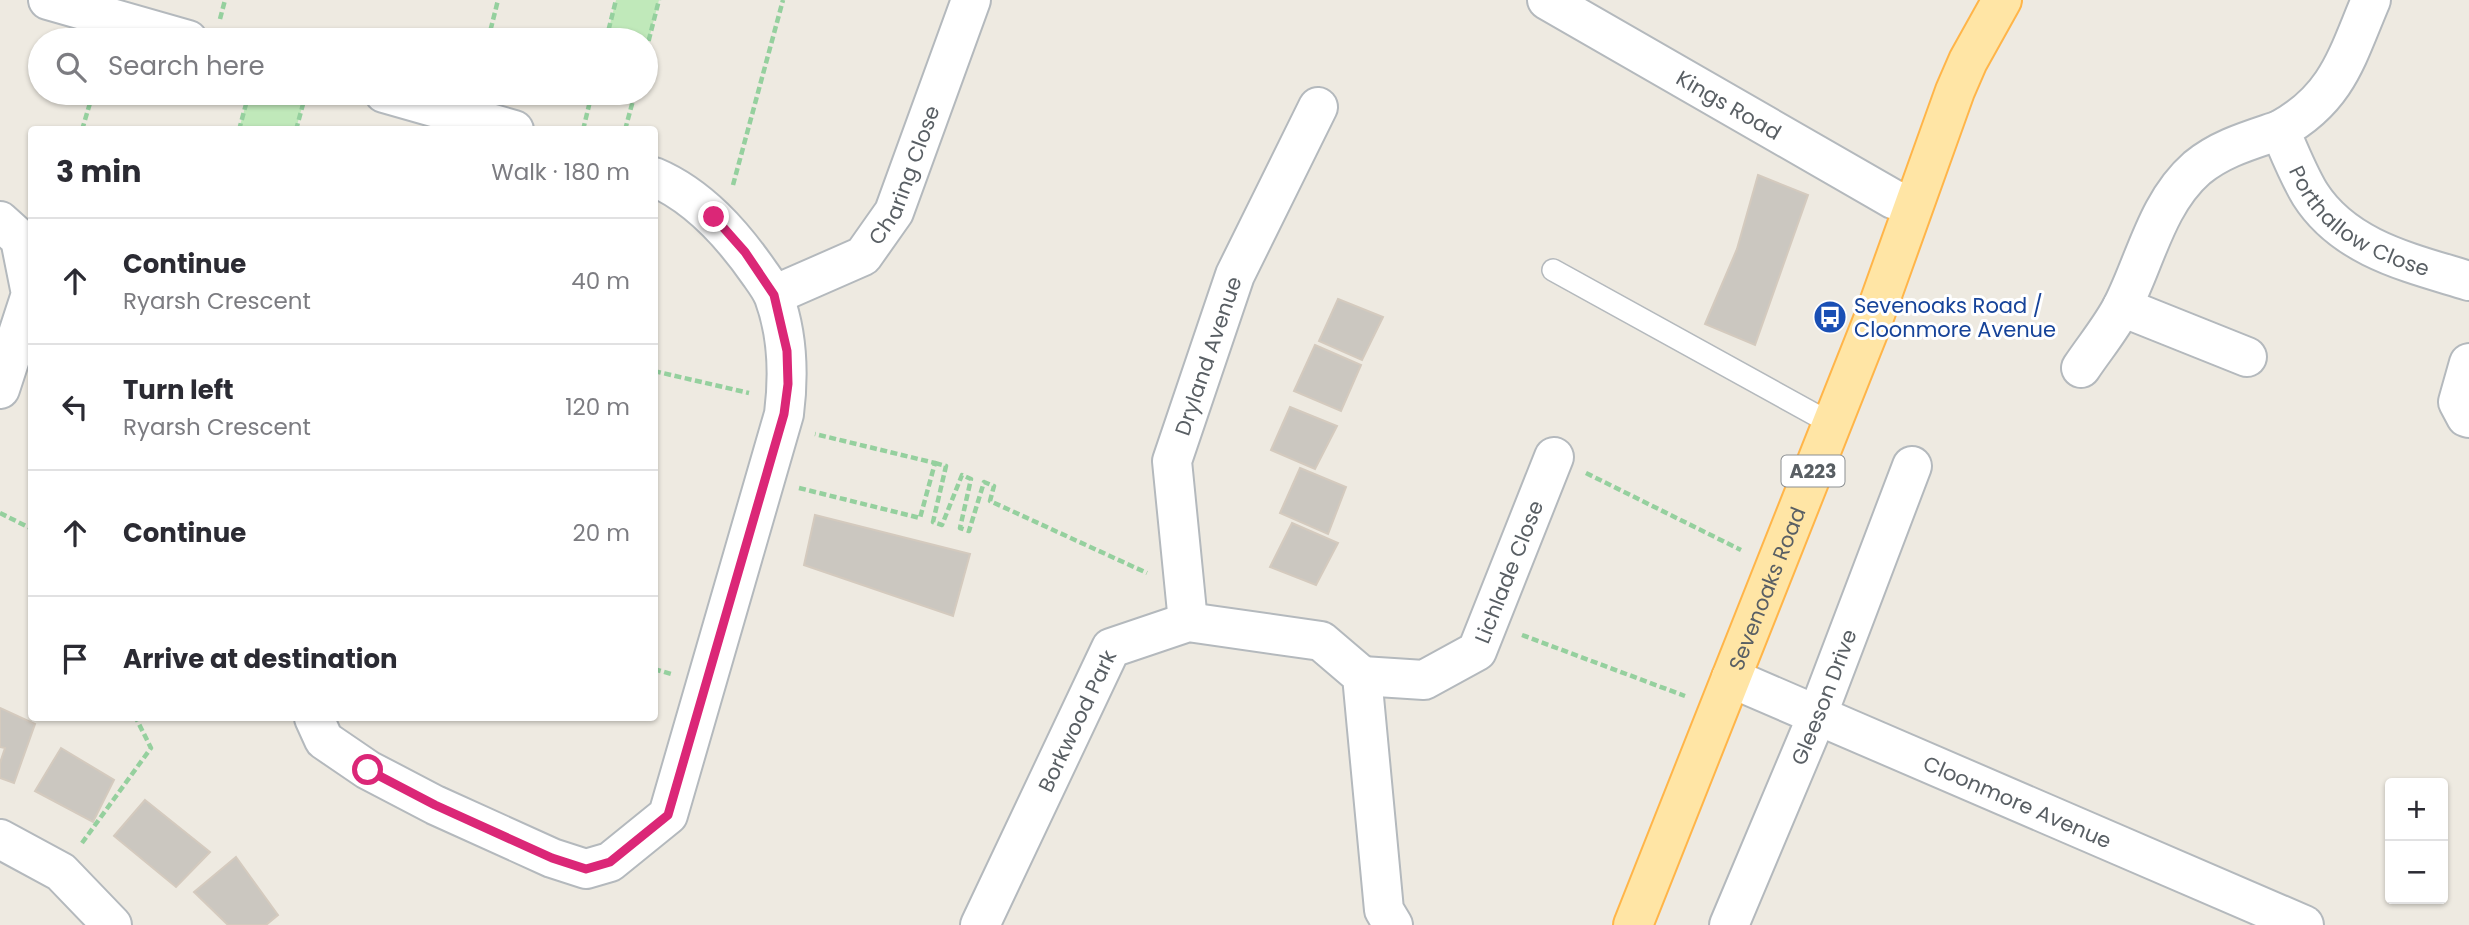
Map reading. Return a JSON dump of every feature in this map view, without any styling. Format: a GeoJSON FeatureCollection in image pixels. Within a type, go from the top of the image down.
{"type":"FeatureCollection","features":[{"type":"Feature","properties":{"kind":"main road","name":"Sevenoaks Road"},"geometry":{"type":"LineString","coordinates":[[1633,925],[1873,320],[1955,91],[1968,61],[2002,6]]}},
{"type":"Feature","properties":{"kind":"street"},"geometry":{"type":"LineString","coordinates":[[47,0],[146,28]]}},
{"type":"Feature","properties":{"kind":"street","name":"Charing Close"},"geometry":{"type":"LineString","coordinates":[[774,295],[863,256],[894,212],[971,0]]}},
{"type":"Feature","properties":{"kind":"street","name":"Kings Road"},"geometry":{"type":"LineString","coordinates":[[1547,0],[1893,199],[1913,206]]}},
{"type":"Feature","properties":{"kind":"street","name":"Porthallow Close"},"geometry":{"type":"LineString","coordinates":[[2081,368],[2122,307],[2155,231],[2174,194],[2184,181],[2215,156],[2280,130],[2312,108],[2332,86],[2371,0]]}},
{"type":"Feature","properties":{"kind":"street"},"geometry":{"type":"LineString","coordinates":[[420,105],[476,124]]}},
{"type":"Feature","properties":{"kind":"street","name":"Dryland Avenue"},"geometry":{"type":"LineString","coordinates":[[1187,607],[1172,461],[1235,275],[1318,107]]}},
{"type":"Feature","properties":{"kind":"street","name":"Porthallow Close"},"geometry":{"type":"LineString","coordinates":[[2280,130],[2312,196],[2328,215],[2349,233],[2383,253],[2469,281]]}},
{"type":"Feature","properties":{"kind":"street"},"geometry":{"type":"LineString","coordinates":[[315,721],[324,740],[368,770],[435,805],[552,858],[586,869],[610,862],[668,815],[765,480],[788,384],[787,351],[774,295],[745,252],[718,222],[671,184],[658,179]]}},
{"type":"Feature","properties":{"kind":"street"},"geometry":{"type":"LineString","coordinates":[[0,221],[20,239],[28,279]]}},
{"type":"Feature","properties":{"kind":"street"},"geometry":{"type":"LineString","coordinates":[[0,389],[28,303]]}},
{"type":"Feature","properties":{"kind":"street"},"geometry":{"type":"LineString","coordinates":[[2122,307],[2247,357]]}},
{"type":"Feature","properties":{"kind":"street"},"geometry":{"type":"LineString","coordinates":[[2469,363],[2458,402],[2469,418]]}},
{"type":"Feature","properties":{"kind":"street","name":"Lichlade Close"},"geometry":{"type":"LineString","coordinates":[[1362,676],[1424,680],[1477,652],[1554,457]]}},
{"type":"Feature","properties":{"kind":"street","name":"Gleeson Drive"},"geometry":{"type":"LineString","coordinates":[[1729,925],[1817,716],[1912,466]]}},
{"type":"Feature","properties":{"kind":"street","name":"Borkwood Park"},"geometry":{"type":"LineString","coordinates":[[980,925],[1111,648],[1187,607],[1321,641],[1362,676]]}},
{"type":"Feature","properties":{"kind":"street"},"geometry":{"type":"LineString","coordinates":[[1362,676],[1384,910],[1393,925]]}},
{"type":"Feature","properties":{"kind":"street","name":"Cloonmore Avenue"},"geometry":{"type":"LineString","coordinates":[[1725,693],[1817,716],[2304,925]]}},
{"type":"Feature","properties":{"kind":"street"},"geometry":{"type":"LineString","coordinates":[[0,839],[61,872],[112,925]]}},
{"type":"Feature","properties":{"kind":"lane"},"geometry":{"type":"LineString","coordinates":[[1553,270],[1832,424]]}},
{"type":"Feature","properties":{"kind":"path"},"geometry":{"type":"LineString","coordinates":[[491,28],[498,0]]}},
{"type":"Feature","properties":{"kind":"path"},"geometry":{"type":"LineString","coordinates":[[609,28],[616,0]]}},
{"type":"Feature","properties":{"kind":"path"},"geometry":{"type":"LineString","coordinates":[[652,28],[659,0]]}},
{"type":"Feature","properties":{"kind":"path"},"geometry":{"type":"LineString","coordinates":[[718,222],[783,0]]}},
{"type":"Feature","properties":{"kind":"path"},"geometry":{"type":"LineString","coordinates":[[83,126],[89,105]]}},
{"type":"Feature","properties":{"kind":"path"},"geometry":{"type":"LineString","coordinates":[[240,126],[246,105]]}},
{"type":"Feature","properties":{"kind":"path"},"geometry":{"type":"LineString","coordinates":[[297,126],[303,105]]}},
{"type":"Feature","properties":{"kind":"path"},"geometry":{"type":"LineString","coordinates":[[584,126],[589,105]]}},
{"type":"Feature","properties":{"kind":"path"},"geometry":{"type":"LineString","coordinates":[[626,126],[632,105]]}},
{"type":"Feature","properties":{"kind":"path"},"geometry":{"type":"LineString","coordinates":[[658,371],[946,466],[933,522]]}},
{"type":"Feature","properties":{"kind":"path"},"geometry":{"type":"LineString","coordinates":[[1554,457],[1775,567]]}},
{"type":"Feature","properties":{"kind":"path"},"geometry":{"type":"LineString","coordinates":[[920,518],[935,463]]}},
{"type":"Feature","properties":{"kind":"path"},"geometry":{"type":"LineString","coordinates":[[765,480],[942,525],[962,475],[971,479],[960,528],[969,531],[984,482],[993,486],[990,501],[1187,607]]}},
{"type":"Feature","properties":{"kind":"path"},"geometry":{"type":"LineString","coordinates":[[0,513],[28,527]]}},
{"type":"Feature","properties":{"kind":"path"},"geometry":{"type":"LineString","coordinates":[[1489,622],[1725,693]]}},
{"type":"Feature","properties":{"kind":"path"},"geometry":{"type":"LineString","coordinates":[[61,872],[151,748],[138,721]]}},
{"type":"Feature","properties":{"kind":"green space"},"geometry":{"type":"Polygon","coordinates":[[[616,0],[659,0],[652,28],[609,28],[616,0]]]}},
{"type":"Feature","properties":{"kind":"green space"},"geometry":{"type":"Polygon","coordinates":[[[246,105],[303,105],[297,126],[240,126],[246,105]]]}},
{"type":"Feature","properties":{"kind":"building"},"geometry":{"type":"Polygon","coordinates":[[[1758,175],[1808,195],[1755,345],[1705,324],[1737,249],[1758,175]]]}},
{"type":"Feature","properties":{"kind":"building"},"geometry":{"type":"Polygon","coordinates":[[[1338,299],[1383,317],[1362,360],[1319,341],[1338,299]]]}},
{"type":"Feature","properties":{"kind":"building"},"geometry":{"type":"Polygon","coordinates":[[[1315,345],[1361,365],[1341,411],[1294,391],[1315,345]]]}},
{"type":"Feature","properties":{"kind":"building"},"geometry":{"type":"Polygon","coordinates":[[[1290,407],[1337,426],[1315,469],[1271,450],[1290,407]]]}},
{"type":"Feature","properties":{"kind":"building"},"geometry":{"type":"Polygon","coordinates":[[[1300,468],[1346,487],[1328,534],[1280,513],[1300,468]]]}},
{"type":"Feature","properties":{"kind":"building"},"geometry":{"type":"Polygon","coordinates":[[[815,515],[970,554],[953,616],[804,565],[815,515]]]}},
{"type":"Feature","properties":{"kind":"building"},"geometry":{"type":"Polygon","coordinates":[[[1292,523],[1338,543],[1316,585],[1270,567],[1292,523]]]}},
{"type":"Feature","properties":{"kind":"building"},"geometry":{"type":"Polygon","coordinates":[[[0,708],[35,724],[14,783],[0,778],[0,763],[5,748],[0,747],[0,708]]]}},
{"type":"Feature","properties":{"kind":"building"},"geometry":{"type":"Polygon","coordinates":[[[61,748],[114,780],[93,822],[35,791],[61,748]]]}},
{"type":"Feature","properties":{"kind":"building"},"geometry":{"type":"Polygon","coordinates":[[[145,800],[210,852],[176,887],[114,836],[145,800]]]}},
{"type":"Feature","properties":{"kind":"building"},"geometry":{"type":"Polygon","coordinates":[[[236,857],[278,915],[266,925],[228,925],[194,892],[236,857]]]}},
{"type":"Feature","properties":{"kind":"place","name":"Sevenoaks Road / Cloonmore Avenue"},"geometry":{"type":"Point","coordinates":[1830,317]}},
{"type":"Feature","properties":{"kind":"route"},"geometry":{"type":"LineString","coordinates":[[368,770],[435,805],[552,858],[586,869],[610,862],[668,815],[784,414],[788,384],[787,351],[774,295],[745,252],[714,217]]}}]}
